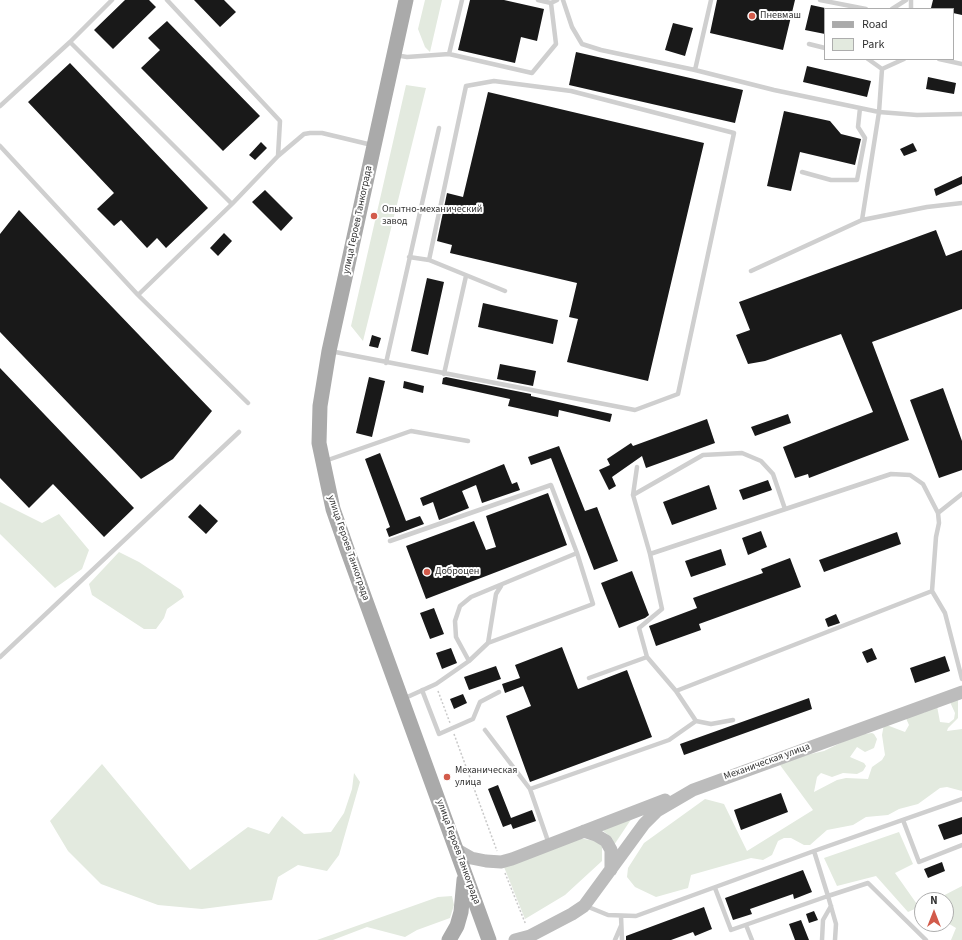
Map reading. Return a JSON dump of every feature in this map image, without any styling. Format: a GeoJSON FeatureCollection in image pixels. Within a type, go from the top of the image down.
{"type":"FeatureCollection","features":[{"type":"Feature","properties":{"kind":"main road","name":"улица Героев Танкограда"},"geometry":{"type":"LineString","coordinates":[[406,0],[329,351],[320,406],[319,443],[333,508],[348,552],[489,940]]}},
{"type":"Feature","properties":{"kind":"main road"},"geometry":{"type":"LineString","coordinates":[[449,940],[457,926],[461,912],[464,896],[464,871]]}},
{"type":"Feature","properties":{"kind":"street","name":"Механическая улица"},"geometry":{"type":"LineString","coordinates":[[515,940],[527,938],[584,906],[652,816],[693,790],[962,692]]}},
{"type":"Feature","properties":{"kind":"street"},"geometry":{"type":"LineString","coordinates":[[457,850],[471,858],[501,862],[550,845],[693,790]]}},
{"type":"Feature","properties":{"kind":"street"},"geometry":{"type":"LineString","coordinates":[[584,831],[596,835],[606,842],[611,850],[611,870]]}},
{"type":"Feature","properties":{"kind":"lane"},"geometry":{"type":"LineString","coordinates":[[0,106],[70,42],[112,0]]}},
{"type":"Feature","properties":{"kind":"lane"},"geometry":{"type":"LineString","coordinates":[[167,0],[280,121],[278,156]]}},
{"type":"Feature","properties":{"kind":"lane"},"geometry":{"type":"LineString","coordinates":[[450,54],[462,0]]}},
{"type":"Feature","properties":{"kind":"lane"},"geometry":{"type":"LineString","coordinates":[[538,0],[551,3],[557,0]]}},
{"type":"Feature","properties":{"kind":"lane"},"geometry":{"type":"LineString","coordinates":[[563,0],[572,27],[582,44],[600,50],[695,70],[774,90],[879,112],[917,115],[962,114]]}},
{"type":"Feature","properties":{"kind":"lane"},"geometry":{"type":"LineString","coordinates":[[695,70],[711,0]]}},
{"type":"Feature","properties":{"kind":"lane"},"geometry":{"type":"LineString","coordinates":[[820,0],[861,8]]}},
{"type":"Feature","properties":{"kind":"lane"},"geometry":{"type":"LineString","coordinates":[[894,8],[906,0]]}},
{"type":"Feature","properties":{"kind":"lane"},"geometry":{"type":"LineString","coordinates":[[394,54],[407,57],[450,54],[532,73],[556,44],[551,3]]}},
{"type":"Feature","properties":{"kind":"lane"},"geometry":{"type":"LineString","coordinates":[[70,42],[232,204]]}},
{"type":"Feature","properties":{"kind":"lane"},"geometry":{"type":"LineString","coordinates":[[809,44],[824,48]]}},
{"type":"Feature","properties":{"kind":"lane"},"geometry":{"type":"LineString","coordinates":[[869,60],[882,69]]}},
{"type":"Feature","properties":{"kind":"lane"},"geometry":{"type":"LineString","coordinates":[[882,69],[902,60]]}},
{"type":"Feature","properties":{"kind":"lane"},"geometry":{"type":"LineString","coordinates":[[944,60],[962,64]]}},
{"type":"Feature","properties":{"kind":"lane"},"geometry":{"type":"LineString","coordinates":[[862,220],[879,112],[882,69]]}},
{"type":"Feature","properties":{"kind":"lane"},"geometry":{"type":"LineString","coordinates":[[329,351],[635,410],[678,394],[734,133],[571,91],[494,81],[466,86],[429,260]]}},
{"type":"Feature","properties":{"kind":"lane"},"geometry":{"type":"LineString","coordinates":[[802,172],[831,180],[857,180],[865,138],[858,126],[860,108]]}},
{"type":"Feature","properties":{"kind":"lane"},"geometry":{"type":"LineString","coordinates":[[386,363],[439,128]]}},
{"type":"Feature","properties":{"kind":"lane"},"geometry":{"type":"LineString","coordinates":[[138,295],[232,204],[278,156],[304,134],[322,133],[374,146]]}},
{"type":"Feature","properties":{"kind":"lane"},"geometry":{"type":"LineString","coordinates":[[0,146],[138,295],[248,403]]}},
{"type":"Feature","properties":{"kind":"lane"},"geometry":{"type":"LineString","coordinates":[[751,271],[862,220],[927,207],[962,203]]}},
{"type":"Feature","properties":{"kind":"lane"},"geometry":{"type":"LineString","coordinates":[[409,257],[429,260],[505,291]]}},
{"type":"Feature","properties":{"kind":"lane"},"geometry":{"type":"LineString","coordinates":[[444,374],[466,276]]}},
{"type":"Feature","properties":{"kind":"lane"},"geometry":{"type":"LineString","coordinates":[[322,462],[411,431],[468,441]]}},
{"type":"Feature","properties":{"kind":"lane"},"geometry":{"type":"LineString","coordinates":[[0,657],[239,432]]}},
{"type":"Feature","properties":{"kind":"lane"},"geometry":{"type":"LineString","coordinates":[[634,495],[703,455],[742,453],[761,461],[773,474],[785,509]]}},
{"type":"Feature","properties":{"kind":"lane"},"geometry":{"type":"LineString","coordinates":[[636,467],[634,495],[650,554],[662,609],[639,628],[647,657],[676,691],[696,721],[711,724],[733,720]]}},
{"type":"Feature","properties":{"kind":"lane"},"geometry":{"type":"LineString","coordinates":[[650,554],[891,474],[910,475],[923,484],[938,513],[939,523],[936,537],[932,591],[945,613],[962,679]]}},
{"type":"Feature","properties":{"kind":"lane"},"geometry":{"type":"LineString","coordinates":[[390,541],[551,485],[577,553],[593,604],[488,643],[469,662],[436,684],[402,699]]}},
{"type":"Feature","properties":{"kind":"lane"},"geometry":{"type":"LineString","coordinates":[[938,513],[962,494]]}},
{"type":"Feature","properties":{"kind":"lane"},"geometry":{"type":"LineString","coordinates":[[469,662],[456,638],[455,621],[460,606],[471,597],[501,586],[577,553]]}},
{"type":"Feature","properties":{"kind":"lane"},"geometry":{"type":"LineString","coordinates":[[488,643],[496,594],[501,586]]}},
{"type":"Feature","properties":{"kind":"lane"},"geometry":{"type":"LineString","coordinates":[[676,691],[932,591]]}},
{"type":"Feature","properties":{"kind":"lane"},"geometry":{"type":"LineString","coordinates":[[589,678],[647,657]]}},
{"type":"Feature","properties":{"kind":"lane"},"geometry":{"type":"LineString","coordinates":[[422,690],[439,734],[473,719],[480,702],[499,692]]}},
{"type":"Feature","properties":{"kind":"lane"},"geometry":{"type":"LineString","coordinates":[[530,789],[669,740],[696,721]]}},
{"type":"Feature","properties":{"kind":"lane"},"geometry":{"type":"LineString","coordinates":[[484,730],[530,789],[550,845]]}},
{"type":"Feature","properties":{"kind":"lane"},"geometry":{"type":"LineString","coordinates":[[584,906],[608,915],[636,916],[962,799]]}},
{"type":"Feature","properties":{"kind":"lane"},"geometry":{"type":"LineString","coordinates":[[903,820],[919,862],[962,846]]}},
{"type":"Feature","properties":{"kind":"lane"},"geometry":{"type":"LineString","coordinates":[[814,851],[836,924],[835,940]]}},
{"type":"Feature","properties":{"kind":"lane"},"geometry":{"type":"LineString","coordinates":[[715,888],[731,930],[868,883],[926,940]]}},
{"type":"Feature","properties":{"kind":"lane"},"geometry":{"type":"LineString","coordinates":[[822,940],[823,920],[831,906]]}},
{"type":"Feature","properties":{"kind":"lane"},"geometry":{"type":"LineString","coordinates":[[621,916],[622,940]]}},
{"type":"Feature","properties":{"kind":"lane"},"geometry":{"type":"LineString","coordinates":[[615,940],[621,924]]}},
{"type":"Feature","properties":{"kind":"lane"},"geometry":{"type":"LineString","coordinates":[[746,925],[752,940]]}},
{"type":"Feature","properties":{"kind":"path"},"geometry":{"type":"LineString","coordinates":[[436,684],[527,938]]}},
{"type":"Feature","properties":{"kind":"green space"},"geometry":{"type":"Polygon","coordinates":[[[425,0],[442,0],[430,52],[425,47],[418,29],[425,0]]]}},
{"type":"Feature","properties":{"kind":"green space"},"geometry":{"type":"Polygon","coordinates":[[[406,85],[426,88],[363,341],[351,326],[406,85]]]}},
{"type":"Feature","properties":{"kind":"green space"},"geometry":{"type":"Polygon","coordinates":[[[0,502],[42,523],[59,514],[89,550],[82,569],[55,588],[0,534],[0,502]]]}},
{"type":"Feature","properties":{"kind":"green space"},"geometry":{"type":"Polygon","coordinates":[[[119,552],[139,562],[181,590],[184,597],[167,609],[164,618],[156,629],[144,629],[92,595],[89,584],[119,552]]]}},
{"type":"Feature","properties":{"kind":"green space"},"geometry":{"type":"Polygon","coordinates":[[[958,700],[958,718],[947,731],[962,729],[962,791],[947,787],[940,788],[918,804],[899,809],[888,815],[866,817],[853,825],[827,830],[810,845],[804,845],[791,838],[784,838],[778,841],[772,855],[763,860],[751,858],[691,875],[688,888],[656,897],[635,887],[627,877],[628,868],[644,843],[705,799],[724,804],[747,851],[813,810],[780,765],[798,757],[824,751],[857,735],[872,733],[877,739],[874,748],[865,752],[857,747],[850,757],[864,763],[866,766],[863,771],[857,774],[843,773],[832,777],[821,773],[817,777],[814,792],[837,780],[846,778],[868,779],[872,767],[882,760],[885,755],[882,735],[884,724],[905,732],[909,725],[904,714],[906,708],[924,713],[932,704],[937,706],[940,722],[949,723],[954,719],[955,713],[950,702],[958,700]]]}},
{"type":"Feature","properties":{"kind":"green space"},"geometry":{"type":"Polygon","coordinates":[[[102,764],[190,870],[248,827],[269,834],[282,816],[304,834],[331,832],[344,813],[352,789],[354,773],[360,782],[339,855],[327,871],[298,865],[278,877],[272,900],[202,909],[158,905],[101,884],[68,851],[50,821],[102,764]]]}},
{"type":"Feature","properties":{"kind":"green space"},"geometry":{"type":"Polygon","coordinates":[[[632,818],[614,845],[612,838],[602,830],[632,818]]]}},
{"type":"Feature","properties":{"kind":"green space"},"geometry":{"type":"Polygon","coordinates":[[[899,832],[913,864],[895,873],[914,900],[914,909],[908,912],[876,876],[837,886],[824,858],[899,832]]]}},
{"type":"Feature","properties":{"kind":"green space"},"geometry":{"type":"Polygon","coordinates":[[[579,838],[600,842],[602,847],[602,861],[565,895],[525,919],[504,867],[579,838]]]}},
{"type":"Feature","properties":{"kind":"green space"},"geometry":{"type":"Polygon","coordinates":[[[962,886],[962,940],[951,940],[956,928],[954,927],[954,892],[950,892],[962,886]]]}},
{"type":"Feature","properties":{"kind":"green space"},"geometry":{"type":"Polygon","coordinates":[[[452,896],[454,905],[450,918],[417,930],[405,937],[367,927],[333,940],[317,940],[438,897],[452,896]]]}},
{"type":"Feature","properties":{"kind":"building"},"geometry":{"type":"Polygon","coordinates":[[[125,0],[149,0],[156,7],[113,49],[94,30],[125,0]]]}},
{"type":"Feature","properties":{"kind":"building"},"geometry":{"type":"Polygon","coordinates":[[[194,0],[224,0],[236,12],[220,27],[194,0]]]}},
{"type":"Feature","properties":{"kind":"building"},"geometry":{"type":"Polygon","coordinates":[[[470,0],[504,0],[544,9],[537,41],[521,37],[515,63],[458,50],[470,0]]]}},
{"type":"Feature","properties":{"kind":"building","name":"Пневмаш"},"geometry":{"type":"Polygon","coordinates":[[[717,0],[795,0],[783,50],[710,33],[717,0]]]}},
{"type":"Feature","properties":{"kind":"building"},"geometry":{"type":"Polygon","coordinates":[[[933,0],[962,0],[962,15],[954,13],[954,8],[931,8],[933,0]]]}},
{"type":"Feature","properties":{"kind":"building"},"geometry":{"type":"Polygon","coordinates":[[[811,5],[825,8],[824,34],[805,30],[811,5]]]}},
{"type":"Feature","properties":{"kind":"building"},"geometry":{"type":"Polygon","coordinates":[[[167,21],[260,116],[223,151],[141,68],[160,50],[148,38],[167,21]]]}},
{"type":"Feature","properties":{"kind":"building"},"geometry":{"type":"Polygon","coordinates":[[[673,23],[693,28],[685,56],[665,50],[673,23]]]}},
{"type":"Feature","properties":{"kind":"building"},"geometry":{"type":"Polygon","coordinates":[[[576,52],[743,90],[735,123],[569,85],[576,52]]]}},
{"type":"Feature","properties":{"kind":"building"},"geometry":{"type":"Polygon","coordinates":[[[70,63],[208,208],[166,248],[157,238],[147,248],[121,220],[114,226],[97,209],[114,193],[28,102],[70,63]]]}},
{"type":"Feature","properties":{"kind":"building"},"geometry":{"type":"Polygon","coordinates":[[[807,66],[871,81],[867,97],[803,82],[807,66]]]}},
{"type":"Feature","properties":{"kind":"building"},"geometry":{"type":"Polygon","coordinates":[[[928,77],[956,83],[954,94],[926,89],[928,77]]]}},
{"type":"Feature","properties":{"kind":"building"},"geometry":{"type":"Polygon","coordinates":[[[488,92],[704,143],[648,381],[567,362],[578,319],[569,317],[577,283],[450,253],[452,245],[437,241],[447,193],[463,197],[488,92]]]}},
{"type":"Feature","properties":{"kind":"building"},"geometry":{"type":"Polygon","coordinates":[[[784,111],[830,121],[841,134],[861,139],[855,165],[800,152],[791,191],[767,186],[784,111]]]}},
{"type":"Feature","properties":{"kind":"building"},"geometry":{"type":"Polygon","coordinates":[[[261,142],[267,148],[255,160],[249,155],[261,142]]]}},
{"type":"Feature","properties":{"kind":"building"},"geometry":{"type":"Polygon","coordinates":[[[913,143],[917,151],[904,156],[900,149],[913,143]]]}},
{"type":"Feature","properties":{"kind":"building"},"geometry":{"type":"Polygon","coordinates":[[[962,176],[962,184],[936,196],[934,189],[962,176]]]}},
{"type":"Feature","properties":{"kind":"building"},"geometry":{"type":"Polygon","coordinates":[[[265,190],[293,218],[281,231],[252,202],[265,190]]]}},
{"type":"Feature","properties":{"kind":"building"},"geometry":{"type":"Polygon","coordinates":[[[19,210],[212,411],[173,459],[141,479],[0,332],[0,234],[19,210]]]}},
{"type":"Feature","properties":{"kind":"building"},"geometry":{"type":"Polygon","coordinates":[[[936,230],[946,256],[962,250],[962,309],[872,342],[909,440],[809,478],[808,474],[795,478],[783,447],[873,412],[841,334],[765,361],[748,364],[736,335],[750,330],[739,302],[936,230]]]}},
{"type":"Feature","properties":{"kind":"building"},"geometry":{"type":"Polygon","coordinates":[[[224,233],[232,241],[218,256],[210,248],[224,233]]]}},
{"type":"Feature","properties":{"kind":"building"},"geometry":{"type":"Polygon","coordinates":[[[427,278],[444,282],[428,355],[411,351],[427,278]]]}},
{"type":"Feature","properties":{"kind":"building"},"geometry":{"type":"Polygon","coordinates":[[[483,303],[558,320],[553,344],[478,327],[483,303]]]}},
{"type":"Feature","properties":{"kind":"building"},"geometry":{"type":"Polygon","coordinates":[[[372,335],[381,338],[378,348],[369,346],[372,335]]]}},
{"type":"Feature","properties":{"kind":"building"},"geometry":{"type":"Polygon","coordinates":[[[500,364],[536,371],[533,386],[497,379],[500,364]]]}},
{"type":"Feature","properties":{"kind":"building"},"geometry":{"type":"Polygon","coordinates":[[[0,368],[134,508],[104,537],[53,484],[29,508],[0,478],[0,368]]]}},
{"type":"Feature","properties":{"kind":"building"},"geometry":{"type":"Polygon","coordinates":[[[369,377],[385,381],[372,437],[356,433],[369,377]]]}},
{"type":"Feature","properties":{"kind":"building"},"geometry":{"type":"Polygon","coordinates":[[[446,377],[531,394],[531,396],[612,414],[610,422],[559,410],[558,417],[508,406],[510,399],[442,384],[443,378],[446,377]]]}},
{"type":"Feature","properties":{"kind":"building"},"geometry":{"type":"Polygon","coordinates":[[[404,381],[424,386],[423,393],[403,388],[404,381]]]}},
{"type":"Feature","properties":{"kind":"building"},"geometry":{"type":"Polygon","coordinates":[[[943,388],[962,441],[962,470],[939,478],[910,400],[943,388]]]}},
{"type":"Feature","properties":{"kind":"building"},"geometry":{"type":"Polygon","coordinates":[[[788,414],[791,423],[755,436],[751,427],[788,414]]]}},
{"type":"Feature","properties":{"kind":"building"},"geometry":{"type":"Polygon","coordinates":[[[707,419],[715,443],[646,468],[642,456],[612,477],[616,486],[609,490],[599,470],[610,465],[607,459],[631,443],[633,446],[707,419]]]}},
{"type":"Feature","properties":{"kind":"building"},"geometry":{"type":"Polygon","coordinates":[[[559,446],[585,511],[597,507],[618,561],[594,570],[551,458],[531,465],[528,457],[559,446]]]}},
{"type":"Feature","properties":{"kind":"building"},"geometry":{"type":"Polygon","coordinates":[[[380,453],[406,521],[420,516],[424,524],[389,537],[386,529],[390,527],[365,459],[380,453]]]}},
{"type":"Feature","properties":{"kind":"building"},"geometry":{"type":"Polygon","coordinates":[[[504,464],[512,484],[517,482],[520,490],[482,503],[476,485],[462,491],[469,508],[439,520],[433,502],[423,506],[420,498],[504,464]]]}},
{"type":"Feature","properties":{"kind":"building"},"geometry":{"type":"Polygon","coordinates":[[[768,480],[772,490],[743,500],[739,490],[768,480]]]}},
{"type":"Feature","properties":{"kind":"building"},"geometry":{"type":"Polygon","coordinates":[[[709,485],[717,509],[672,525],[663,502],[709,485]]]}},
{"type":"Feature","properties":{"kind":"building"},"geometry":{"type":"Polygon","coordinates":[[[548,493],[567,545],[426,599],[406,546],[474,521],[486,550],[496,547],[486,516],[548,493]]]}},
{"type":"Feature","properties":{"kind":"building"},"geometry":{"type":"Polygon","coordinates":[[[200,504],[218,521],[206,534],[188,517],[200,504]]]}},
{"type":"Feature","properties":{"kind":"building"},"geometry":{"type":"Polygon","coordinates":[[[761,531],[767,547],[748,555],[742,538],[761,531]]]}},
{"type":"Feature","properties":{"kind":"building"},"geometry":{"type":"Polygon","coordinates":[[[897,532],[901,544],[824,572],[819,560],[897,532]]]}},
{"type":"Feature","properties":{"kind":"building"},"geometry":{"type":"Polygon","coordinates":[[[721,549],[726,565],[691,577],[685,561],[721,549]]]}},
{"type":"Feature","properties":{"kind":"building"},"geometry":{"type":"Polygon","coordinates":[[[790,558],[801,587],[699,624],[701,630],[656,646],[649,626],[697,608],[693,598],[763,573],[761,569],[790,558]]]}},
{"type":"Feature","properties":{"kind":"building"},"geometry":{"type":"Polygon","coordinates":[[[632,571],[649,615],[619,628],[601,583],[632,571]]]}},
{"type":"Feature","properties":{"kind":"building"},"geometry":{"type":"Polygon","coordinates":[[[434,608],[444,634],[430,639],[420,613],[434,608]]]}},
{"type":"Feature","properties":{"kind":"building"},"geometry":{"type":"Polygon","coordinates":[[[836,614],[840,623],[828,627],[825,619],[836,614]]]}},
{"type":"Feature","properties":{"kind":"building"},"geometry":{"type":"Polygon","coordinates":[[[562,647],[578,689],[627,670],[652,737],[530,782],[506,716],[531,706],[523,686],[505,693],[502,684],[520,678],[515,665],[562,647]]]}},
{"type":"Feature","properties":{"kind":"building"},"geometry":{"type":"Polygon","coordinates":[[[451,648],[457,663],[442,669],[436,653],[451,648]]]}},
{"type":"Feature","properties":{"kind":"building"},"geometry":{"type":"Polygon","coordinates":[[[872,648],[877,659],[867,663],[862,652],[872,648]]]}},
{"type":"Feature","properties":{"kind":"building"},"geometry":{"type":"Polygon","coordinates":[[[945,656],[950,671],[915,683],[910,668],[945,656]]]}},
{"type":"Feature","properties":{"kind":"building"},"geometry":{"type":"Polygon","coordinates":[[[496,666],[501,679],[469,690],[464,677],[496,666]]]}},
{"type":"Feature","properties":{"kind":"building"},"geometry":{"type":"Polygon","coordinates":[[[463,694],[467,703],[454,709],[450,699],[463,694]]]}},
{"type":"Feature","properties":{"kind":"building"},"geometry":{"type":"Polygon","coordinates":[[[809,698],[812,709],[684,755],[680,744],[809,698]]]}},
{"type":"Feature","properties":{"kind":"building"},"geometry":{"type":"Polygon","coordinates":[[[498,785],[511,818],[532,810],[536,821],[513,829],[511,824],[503,827],[488,789],[498,785]]]}},
{"type":"Feature","properties":{"kind":"building"},"geometry":{"type":"Polygon","coordinates":[[[781,793],[788,812],[741,830],[734,810],[781,793]]]}},
{"type":"Feature","properties":{"kind":"building"},"geometry":{"type":"Polygon","coordinates":[[[962,817],[962,834],[944,840],[938,825],[962,817]]]}},
{"type":"Feature","properties":{"kind":"building"},"geometry":{"type":"Polygon","coordinates":[[[942,862],[945,871],[928,878],[924,869],[942,862]]]}},
{"type":"Feature","properties":{"kind":"building"},"geometry":{"type":"Polygon","coordinates":[[[803,870],[812,892],[794,899],[793,894],[750,909],[752,914],[733,920],[725,898],[803,870]]]}},
{"type":"Feature","properties":{"kind":"building"},"geometry":{"type":"Polygon","coordinates":[[[704,907],[712,929],[695,936],[693,932],[671,940],[626,940],[626,936],[704,907]]]}},
{"type":"Feature","properties":{"kind":"building"},"geometry":{"type":"Polygon","coordinates":[[[814,911],[818,920],[809,923],[806,914],[814,911]]]}},
{"type":"Feature","properties":{"kind":"building"},"geometry":{"type":"Polygon","coordinates":[[[801,920],[809,940],[795,940],[789,924],[801,920]]]}},
{"type":"Feature","properties":{"kind":"place","name":"Пневмаш"},"geometry":{"type":"Point","coordinates":[752,16]}},
{"type":"Feature","properties":{"kind":"place","name":"Опытно-механический завод"},"geometry":{"type":"Point","coordinates":[374,216]}},
{"type":"Feature","properties":{"kind":"place","name":"Доброцен"},"geometry":{"type":"Point","coordinates":[427,572]}},
{"type":"Feature","properties":{"kind":"place","name":"Механическая улица"},"geometry":{"type":"Point","coordinates":[447,777]}}]}
